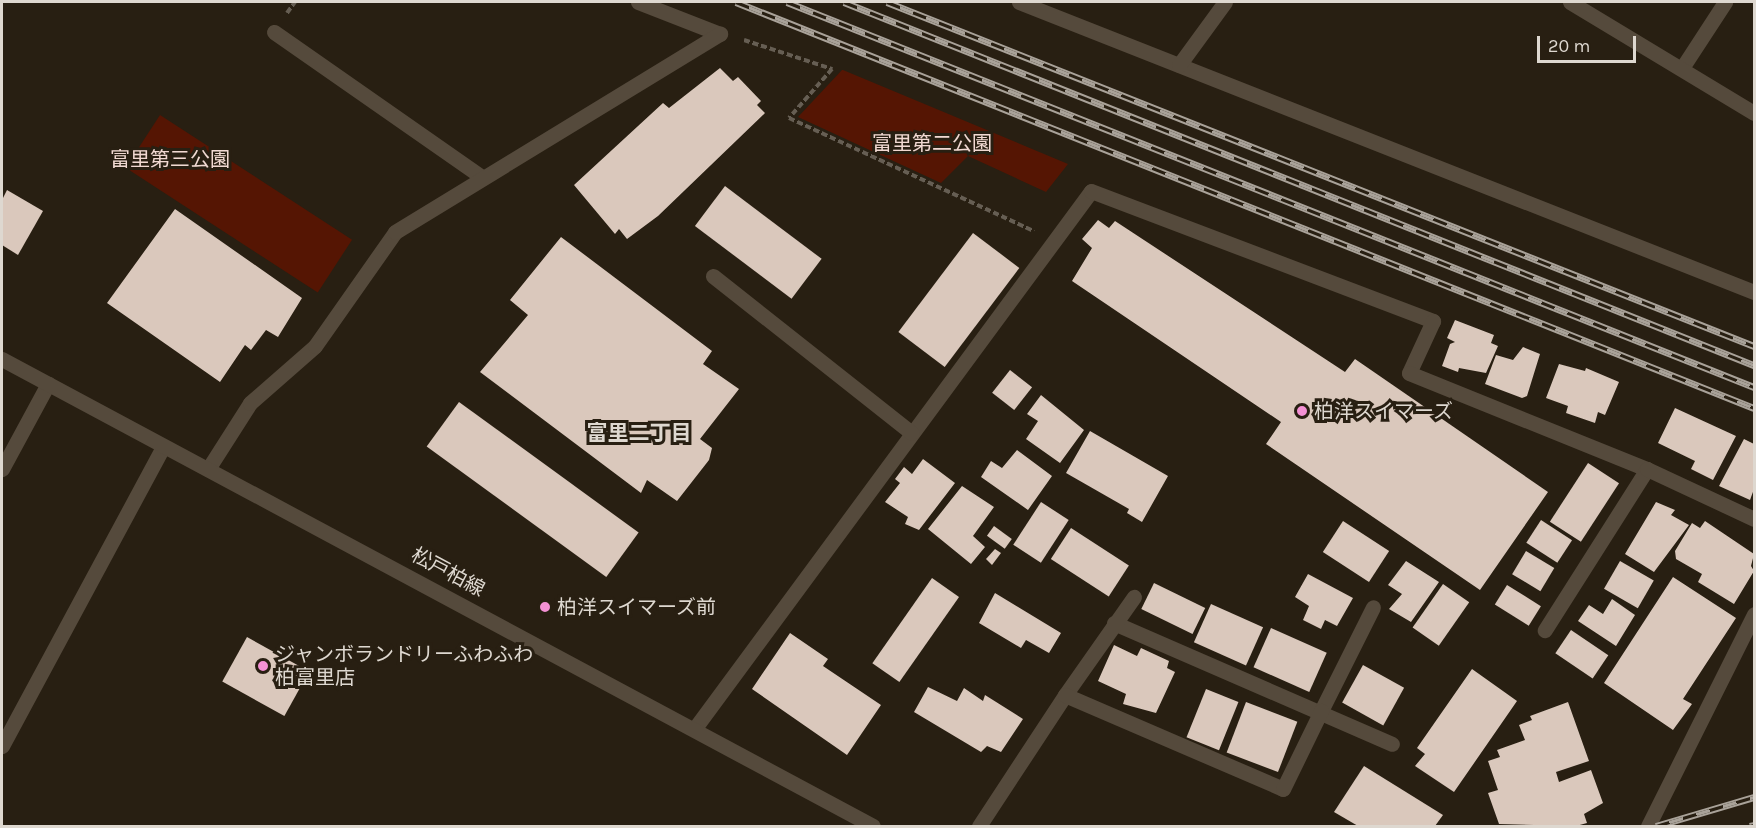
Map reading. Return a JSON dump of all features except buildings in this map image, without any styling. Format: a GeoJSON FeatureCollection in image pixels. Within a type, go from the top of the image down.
{"type":"FeatureCollection","features":[{"type":"Feature","properties":{"kind":"street"},"geometry":{"type":"LineString","coordinates":[[638,2],[720,34]]}},
{"type":"Feature","properties":{"kind":"street"},"geometry":{"type":"LineString","coordinates":[[1019,2],[1755,292]]}},
{"type":"Feature","properties":{"kind":"street"},"geometry":{"type":"LineString","coordinates":[[1179,65],[1225,2]]}},
{"type":"Feature","properties":{"kind":"street"},"geometry":{"type":"LineString","coordinates":[[1570,2],[1755,113]]}},
{"type":"Feature","properties":{"kind":"street"},"geometry":{"type":"LineString","coordinates":[[1682,68],[1725,2]]}},
{"type":"Feature","properties":{"kind":"street"},"geometry":{"type":"LineString","coordinates":[[274,32],[482,177]]}},
{"type":"Feature","properties":{"kind":"street"},"geometry":{"type":"LineString","coordinates":[[208,469],[250,403],[315,346],[395,232],[720,34]]}},
{"type":"Feature","properties":{"kind":"street"},"geometry":{"type":"LineString","coordinates":[[695,728],[1091,191],[1433,321],[1409,373],[1647,468],[1755,519]]}},
{"type":"Feature","properties":{"kind":"street"},"geometry":{"type":"LineString","coordinates":[[713,276],[912,433]]}},
{"type":"Feature","properties":{"kind":"street","name":"松戸柏線"},"geometry":{"type":"LineString","coordinates":[[2,359],[163,447],[695,728],[873,826]]}},
{"type":"Feature","properties":{"kind":"street"},"geometry":{"type":"LineString","coordinates":[[2,469],[48,384]]}},
{"type":"Feature","properties":{"kind":"street"},"geometry":{"type":"LineString","coordinates":[[2,746],[163,447]]}},
{"type":"Feature","properties":{"kind":"street"},"geometry":{"type":"LineString","coordinates":[[1545,630],[1647,468]]}},
{"type":"Feature","properties":{"kind":"street"},"geometry":{"type":"LineString","coordinates":[[979,826],[1065,695],[1134,597]]}},
{"type":"Feature","properties":{"kind":"street"},"geometry":{"type":"LineString","coordinates":[[1065,695],[1283,789],[1373,607]]}},
{"type":"Feature","properties":{"kind":"street"},"geometry":{"type":"LineString","coordinates":[[1648,826],[1755,614]]}},
{"type":"Feature","properties":{"kind":"street"},"geometry":{"type":"LineString","coordinates":[[1114,623],[1321,711],[1392,744]]}},
{"type":"Feature","properties":{"kind":"path"},"geometry":{"type":"LineString","coordinates":[[720,34],[832,69],[789,118],[1020,224]]}},
{"type":"Feature","properties":{"kind":"green space","name":"富里第二公園"},"geometry":{"type":"Polygon","coordinates":[[[842,70],[1068,164],[1046,192],[968,156],[941,183],[798,117],[842,70]]]}},
{"type":"Feature","properties":{"kind":"green space","name":"富里第三公園"},"geometry":{"type":"Polygon","coordinates":[[[160,115],[352,240],[318,293],[126,168],[160,115]]]}},
{"type":"Feature","properties":{"kind":"railway"},"geometry":{"type":"LineString","coordinates":[[736,2],[1754,408]]}},
{"type":"Feature","properties":{"kind":"railway"},"geometry":{"type":"LineString","coordinates":[[787,2],[1754,387]]}},
{"type":"Feature","properties":{"kind":"railway"},"geometry":{"type":"LineString","coordinates":[[844,2],[1754,365]]}},
{"type":"Feature","properties":{"kind":"railway"},"geometry":{"type":"LineString","coordinates":[[887,2],[1754,346]]}},
{"type":"Feature","properties":{"kind":"railway"},"geometry":{"type":"LineString","coordinates":[[1656,826],[1754,797]]}},
{"type":"Feature","properties":{"kind":"railway"},"geometry":{"type":"LineString","coordinates":[[1750,826],[1754,825]]}},
{"type":"Feature","properties":{"kind":"place","name":"柏洋スイマーズ"},"geometry":{"type":"Point","coordinates":[1302,411]}},
{"type":"Feature","properties":{"kind":"place","name":"柏洋スイマーズ前"},"geometry":{"type":"Point","coordinates":[545,607]}},
{"type":"Feature","properties":{"kind":"place","name":"ジャンボランドリーふわふわ 柏富里店"},"geometry":{"type":"Point","coordinates":[263,666]}},
{"type":"Feature","properties":{"kind":"district","name":"富里二丁目"},"geometry":{"type":"Point","coordinates":[639,433]}}]}
